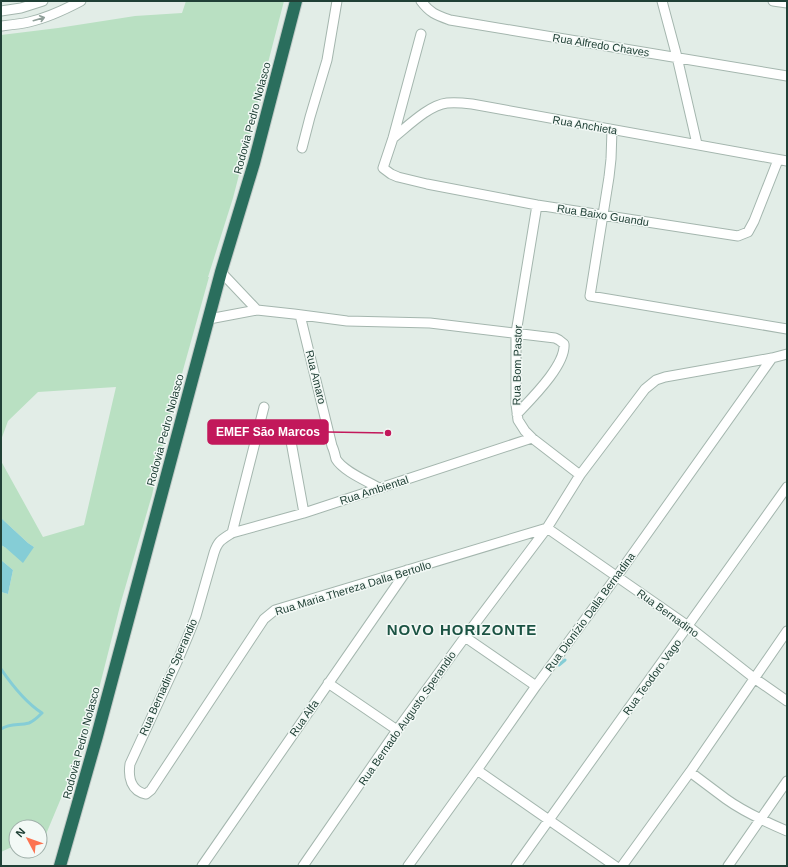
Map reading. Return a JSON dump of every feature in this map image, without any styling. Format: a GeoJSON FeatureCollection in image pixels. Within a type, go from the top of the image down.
{"type":"FeatureCollection","features":[{"type":"Feature","properties":{"kind":"highway","name":"Rodovia Pedro Nolasco"},"geometry":{"type":"LineString","coordinates":[[60,866],[101,720],[221,272],[254,163],[296,1]]}},
{"type":"Feature","properties":{"kind":"street"},"geometry":{"type":"LineString","coordinates":[[1,11],[21,8],[43,1]]}},
{"type":"Feature","properties":{"kind":"street"},"geometry":{"type":"LineString","coordinates":[[1,26],[29,22],[45,17],[65,5],[81,1]]}},
{"type":"Feature","properties":{"kind":"street"},"geometry":{"type":"LineString","coordinates":[[302,148],[327,60],[337,1]]}},
{"type":"Feature","properties":{"kind":"street","name":"Rua Alfredo Chaves"},"geometry":{"type":"LineString","coordinates":[[421,1],[431,12],[450,20],[787,76]]}},
{"type":"Feature","properties":{"kind":"street"},"geometry":{"type":"LineString","coordinates":[[662,1],[677,57],[697,144]]}},
{"type":"Feature","properties":{"kind":"street"},"geometry":{"type":"LineString","coordinates":[[773,1],[787,3]]}},
{"type":"Feature","properties":{"kind":"street"},"geometry":{"type":"LineString","coordinates":[[393,138],[421,34]]}},
{"type":"Feature","properties":{"kind":"street","name":"Rua Anchieta"},"geometry":{"type":"LineString","coordinates":[[393,138],[429,109],[447,103],[458,103],[472,104],[782,160]]}},
{"type":"Feature","properties":{"kind":"street"},"geometry":{"type":"LineString","coordinates":[[612,130],[611,165],[590,296],[787,328]]}},
{"type":"Feature","properties":{"kind":"street","name":"Rua Baixo Guandu"},"geometry":{"type":"LineString","coordinates":[[393,138],[383,168],[391,174],[408,180],[537,205],[738,236],[748,232],[754,222],[782,160]]}},
{"type":"Feature","properties":{"kind":"street","name":"Rua Bom Pastor"},"geometry":{"type":"LineString","coordinates":[[537,205],[516,333],[517,414],[518,420],[532,438],[580,475]]}},
{"type":"Feature","properties":{"kind":"street"},"geometry":{"type":"LineString","coordinates":[[221,272],[257,310]]}},
{"type":"Feature","properties":{"kind":"street"},"geometry":{"type":"LineString","coordinates":[[209,319],[257,310],[300,314],[347,321],[430,323],[555,338],[559,340],[564,344],[564,348],[563,354],[555,369],[539,390],[517,414]]}},
{"type":"Feature","properties":{"kind":"street","name":"Rua Amaro"},"geometry":{"type":"LineString","coordinates":[[300,314],[336,459],[341,466],[379,488]]}},
{"type":"Feature","properties":{"kind":"street"},"geometry":{"type":"LineString","coordinates":[[772,358],[787,354]]}},
{"type":"Feature","properties":{"kind":"street","name":"Rua Bernado Augusto Sperandio"},"geometry":{"type":"LineString","coordinates":[[303,866],[397,730],[547,528],[580,475],[645,389],[656,380],[674,375],[772,358]]}},
{"type":"Feature","properties":{"kind":"street","name":"Rua Dionízio Dalla Bernadina"},"geometry":{"type":"LineString","coordinates":[[408,866],[772,358]]}},
{"type":"Feature","properties":{"kind":"street"},"geometry":{"type":"LineString","coordinates":[[232,533],[264,407]]}},
{"type":"Feature","properties":{"kind":"street"},"geometry":{"type":"LineString","coordinates":[[290,436],[304,513]]}},
{"type":"Feature","properties":{"kind":"street","name":"Rua Ambiental"},"geometry":{"type":"LineString","coordinates":[[218,543],[232,533],[304,513],[532,438]]}},
{"type":"Feature","properties":{"kind":"street","name":"Rua Teodoro Vago"},"geometry":{"type":"LineString","coordinates":[[516,866],[787,486]]}},
{"type":"Feature","properties":{"kind":"street","name":"Rua Bernadino"},"geometry":{"type":"LineString","coordinates":[[547,528],[688,626],[754,678],[787,701]]}},
{"type":"Feature","properties":{"kind":"street","name":"Rua Maria Thereza Dalla Bertollo"},"geometry":{"type":"LineString","coordinates":[[151,790],[264,619],[275,610],[547,528]]}},
{"type":"Feature","properties":{"kind":"street","name":"Rua Bernadino Sperandio"},"geometry":{"type":"LineString","coordinates":[[151,790],[146,794],[135,788],[130,779],[130,764],[180,656],[196,616],[218,543]]}},
{"type":"Feature","properties":{"kind":"street","name":"Rua Alfa"},"geometry":{"type":"LineString","coordinates":[[202,866],[407,570]]}},
{"type":"Feature","properties":{"kind":"street"},"geometry":{"type":"LineString","coordinates":[[622,866],[690,772],[754,678],[784,639],[787,631]]}},
{"type":"Feature","properties":{"kind":"street"},"geometry":{"type":"LineString","coordinates":[[465,637],[536,686]]}},
{"type":"Feature","properties":{"kind":"street"},"geometry":{"type":"LineString","coordinates":[[328,684],[397,730]]}},
{"type":"Feature","properties":{"kind":"street"},"geometry":{"type":"LineString","coordinates":[[478,770],[615,866]]}},
{"type":"Feature","properties":{"kind":"street"},"geometry":{"type":"LineString","coordinates":[[690,772],[726,799],[761,819],[787,831]]}},
{"type":"Feature","properties":{"kind":"street"},"geometry":{"type":"LineString","coordinates":[[728,866],[787,781]]}},
{"type":"Feature","properties":{"kind":"green space"},"geometry":{"type":"Polygon","coordinates":[[[186,1],[284,1],[233,198],[208,277],[166,431],[152,495],[121,602],[87,736],[48,829],[48,819],[8,819],[8,849],[1,852],[1,592],[8,594],[13,570],[1,560],[1,545],[6,548],[34,547],[1,518],[1,461],[43,537],[84,525],[116,387],[38,392],[8,421],[1,440],[1,35],[135,16],[182,13],[186,1]]]}},
{"type":"Feature","properties":{"kind":"water"},"geometry":{"type":"Polygon","coordinates":[[[1,518],[34,547],[23,563],[1,545],[1,518]]]}},
{"type":"Feature","properties":{"kind":"water"},"geometry":{"type":"Polygon","coordinates":[[[1,560],[13,570],[8,594],[1,592],[1,560]]]}},
{"type":"Feature","properties":{"kind":"waterway"},"geometry":{"type":"LineString","coordinates":[[559,665],[565,660]]}},
{"type":"Feature","properties":{"kind":"waterway"},"geometry":{"type":"LineString","coordinates":[[1,669],[19,693],[42,713],[29,723],[12,725],[1,729]]}},
{"type":"Feature","properties":{"kind":"place","name":"EMEF São Marcos"},"geometry":{"type":"Point","coordinates":[388,433]}},
{"type":"Feature","properties":{"kind":"district","name":"NOVO HORIZONTE"},"geometry":{"type":"Point","coordinates":[462,630]}}]}
